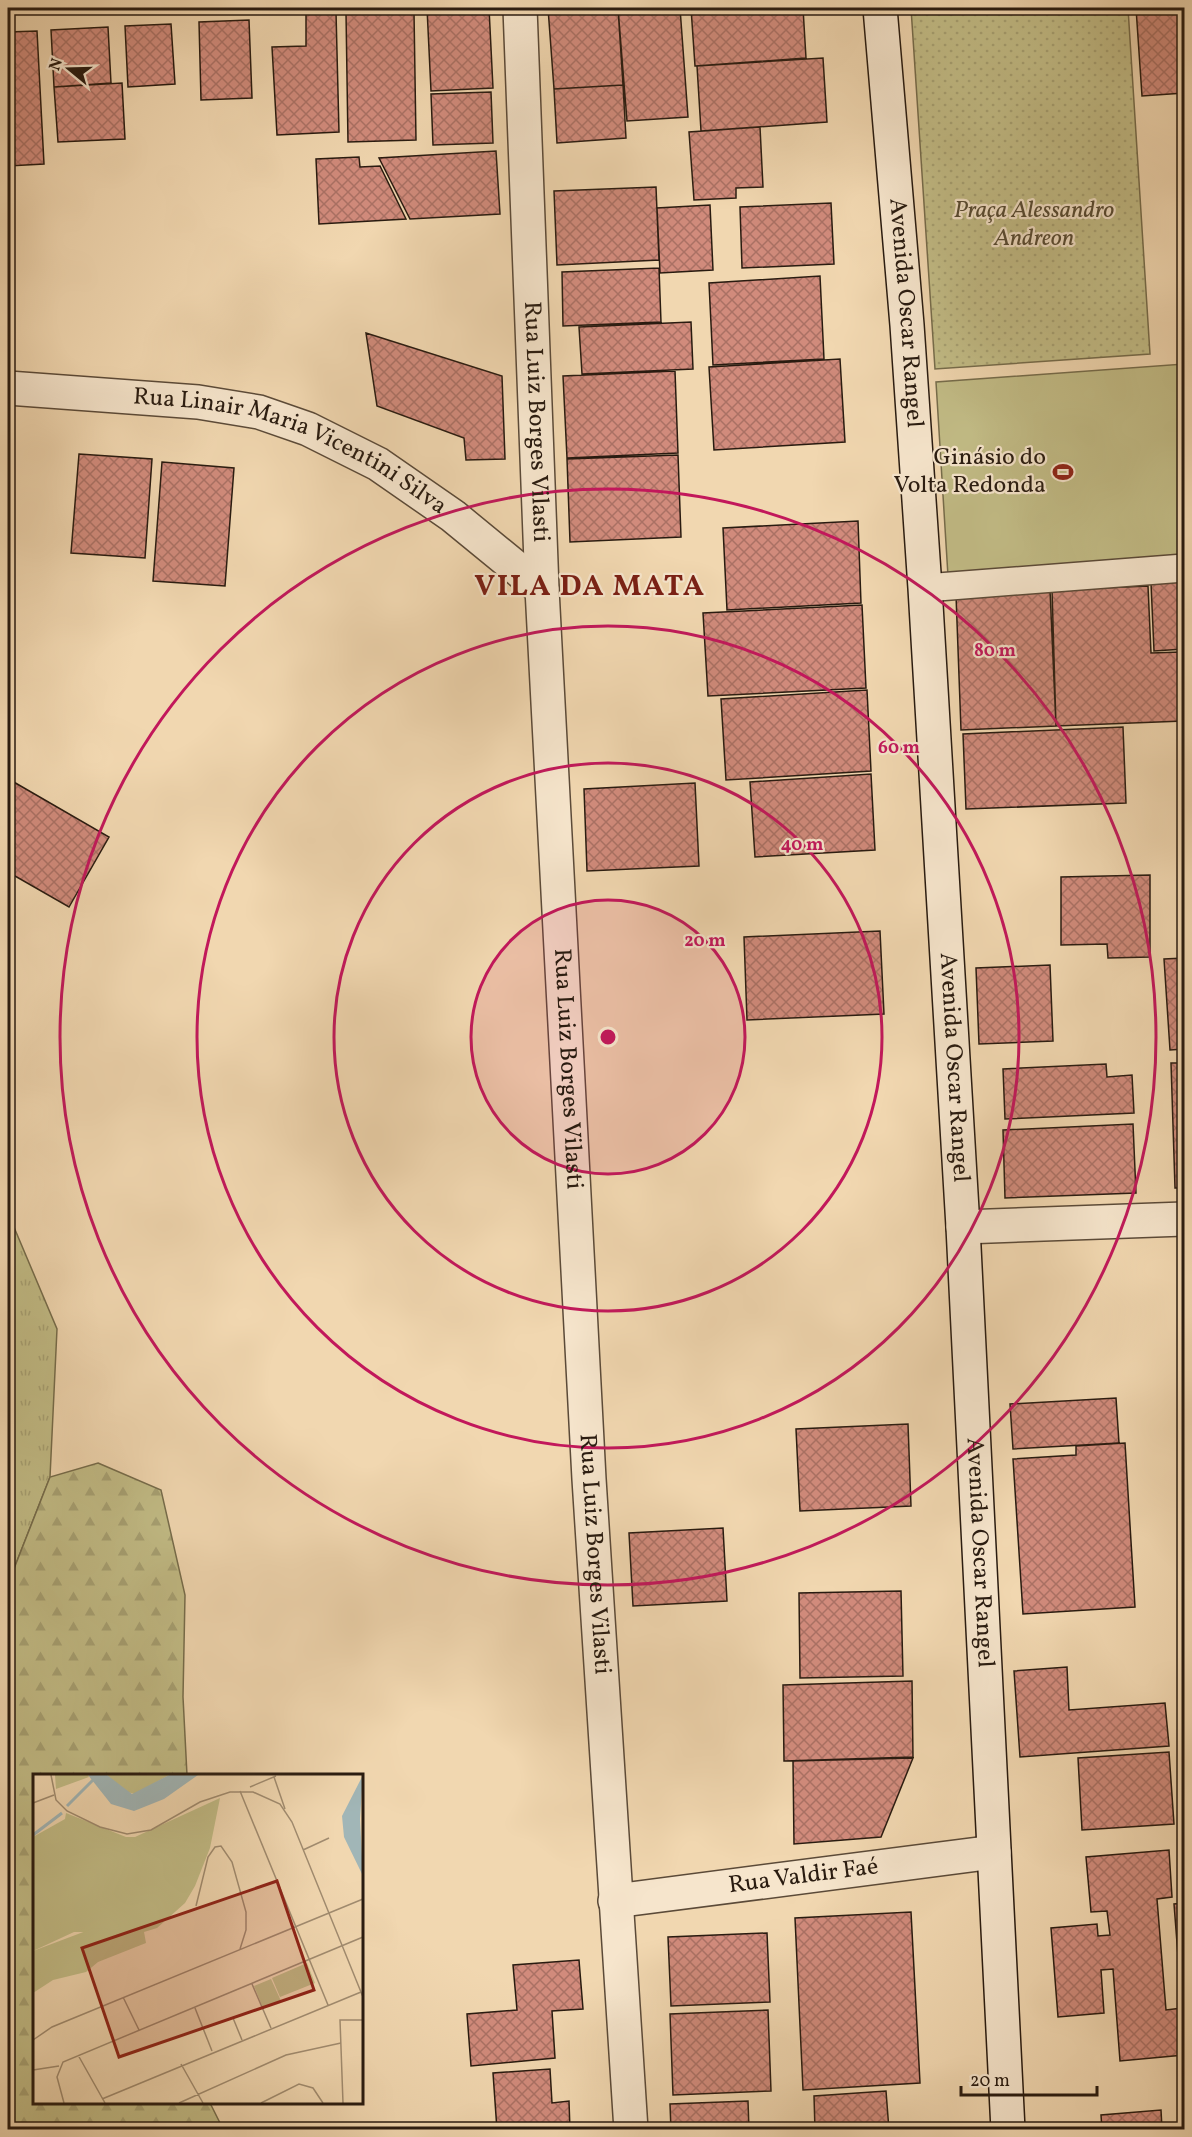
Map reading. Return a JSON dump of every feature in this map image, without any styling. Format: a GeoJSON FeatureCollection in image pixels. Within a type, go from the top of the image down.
{"type":"FeatureCollection","features":[{"type":"Feature","properties":{"kind":"street","name":"Rua Luiz Borges Vilasti"},"geometry":{"type":"LineString","coordinates":[[520,8],[542,589],[589,1479],[631,2130]]}},
{"type":"Feature","properties":{"kind":"street","name":"Avenida Oscar Rangel"},"geometry":{"type":"LineString","coordinates":[[880,8],[907,325],[925,588],[963,1227],[1008,2130]]}},
{"type":"Feature","properties":{"kind":"street","name":"Rua Linair Maria Vicentini Silva"},"geometry":{"type":"LineString","coordinates":[[8,387],[198,402],[259,412],[308,429],[378,464],[453,516],[542,589]]}},
{"type":"Feature","properties":{"kind":"street"},"geometry":{"type":"LineString","coordinates":[[963,1227],[1185,1219]]}},
{"type":"Feature","properties":{"kind":"street","name":"Rua Valdir Faé"},"geometry":{"type":"LineString","coordinates":[[615,1901],[994,1852]]}},
{"type":"Feature","properties":{"kind":"lane"},"geometry":{"type":"LineString","coordinates":[[925,588],[1185,568]]}},
{"type":"Feature","properties":{"kind":"green space","name":"Praça Alessandro Andreon"},"geometry":{"type":"Polygon","coordinates":[[[911,8],[1128,8],[1150,354],[935,369],[911,8]]]}},
{"type":"Feature","properties":{"kind":"green space","name":"Ginásio do Volta Redonda"},"geometry":{"type":"Polygon","coordinates":[[[1184,364],[1184,563],[948,576],[936,382],[1184,364]]]}},
{"type":"Feature","properties":{"kind":"green space"},"geometry":{"type":"Polygon","coordinates":[[[8,1213],[57,1329],[50,1477],[8,1584],[8,1213]]]}},
{"type":"Feature","properties":{"kind":"green space"},"geometry":{"type":"Polygon","coordinates":[[[98,1463],[161,1490],[185,1595],[183,1697],[187,1774],[33,1774],[33,2104],[210,2104],[223,2129],[8,2129],[8,1584],[50,1477],[98,1463]]]}},
{"type":"Feature","properties":{"kind":"building"},"geometry":{"type":"Polygon","coordinates":[[[427,8],[489,8],[493,88],[431,91],[427,8]]]}},
{"type":"Feature","properties":{"kind":"building"},"geometry":{"type":"Polygon","coordinates":[[[548,8],[618,8],[623,85],[554,89],[548,8]]]}},
{"type":"Feature","properties":{"kind":"building"},"geometry":{"type":"Polygon","coordinates":[[[618,8],[680,8],[688,117],[627,121],[618,8]]]}},
{"type":"Feature","properties":{"kind":"building"},"geometry":{"type":"Polygon","coordinates":[[[691,8],[803,8],[806,58],[695,66],[691,8]]]}},
{"type":"Feature","properties":{"kind":"building"},"geometry":{"type":"Polygon","coordinates":[[[1136,8],[1184,8],[1184,93],[1142,96],[1136,8]]]}},
{"type":"Feature","properties":{"kind":"building"},"geometry":{"type":"Polygon","coordinates":[[[336,12],[339,132],[277,135],[272,47],[306,46],[306,13],[336,12]]]}},
{"type":"Feature","properties":{"kind":"building"},"geometry":{"type":"Polygon","coordinates":[[[414,12],[416,140],[348,142],[346,13],[414,12]]]}},
{"type":"Feature","properties":{"kind":"building"},"geometry":{"type":"Polygon","coordinates":[[[249,20],[252,98],[201,100],[199,22],[249,20]]]}},
{"type":"Feature","properties":{"kind":"building"},"geometry":{"type":"Polygon","coordinates":[[[171,24],[175,84],[128,87],[125,26],[171,24]]]}},
{"type":"Feature","properties":{"kind":"building"},"geometry":{"type":"Polygon","coordinates":[[[108,27],[111,83],[54,87],[51,30],[108,27]]]}},
{"type":"Feature","properties":{"kind":"building"},"geometry":{"type":"Polygon","coordinates":[[[37,31],[44,164],[8,166],[8,32],[37,31]]]}},
{"type":"Feature","properties":{"kind":"building"},"geometry":{"type":"Polygon","coordinates":[[[823,58],[827,122],[701,131],[697,66],[823,58]]]}},
{"type":"Feature","properties":{"kind":"building"},"geometry":{"type":"Polygon","coordinates":[[[122,83],[125,139],[58,142],[54,87],[122,83]]]}},
{"type":"Feature","properties":{"kind":"building"},"geometry":{"type":"Polygon","coordinates":[[[623,85],[626,138],[557,143],[554,89],[623,85]]]}},
{"type":"Feature","properties":{"kind":"building"},"geometry":{"type":"Polygon","coordinates":[[[491,92],[493,143],[433,145],[431,94],[491,92]]]}},
{"type":"Feature","properties":{"kind":"building"},"geometry":{"type":"Polygon","coordinates":[[[760,127],[763,187],[736,188],[736,198],[694,200],[689,132],[760,127]]]}},
{"type":"Feature","properties":{"kind":"building"},"geometry":{"type":"Polygon","coordinates":[[[496,151],[500,214],[410,219],[379,158],[496,151]]]}},
{"type":"Feature","properties":{"kind":"building"},"geometry":{"type":"Polygon","coordinates":[[[359,157],[360,167],[380,166],[406,219],[319,224],[316,159],[359,157]]]}},
{"type":"Feature","properties":{"kind":"building"},"geometry":{"type":"Polygon","coordinates":[[[656,187],[659,260],[557,265],[554,191],[656,187]]]}},
{"type":"Feature","properties":{"kind":"building"},"geometry":{"type":"Polygon","coordinates":[[[831,203],[834,264],[742,268],[740,207],[831,203]]]}},
{"type":"Feature","properties":{"kind":"building"},"geometry":{"type":"Polygon","coordinates":[[[710,205],[713,270],[660,273],[657,208],[710,205]]]}},
{"type":"Feature","properties":{"kind":"building"},"geometry":{"type":"Polygon","coordinates":[[[659,268],[661,322],[563,326],[562,272],[659,268]]]}},
{"type":"Feature","properties":{"kind":"building"},"geometry":{"type":"Polygon","coordinates":[[[820,276],[824,359],[713,365],[709,283],[820,276]]]}},
{"type":"Feature","properties":{"kind":"building"},"geometry":{"type":"Polygon","coordinates":[[[691,322],[693,369],[582,374],[579,327],[691,322]]]}},
{"type":"Feature","properties":{"kind":"building"},"geometry":{"type":"Polygon","coordinates":[[[366,333],[502,376],[505,459],[466,460],[464,438],[377,406],[366,333]]]}},
{"type":"Feature","properties":{"kind":"building"},"geometry":{"type":"Polygon","coordinates":[[[840,359],[845,442],[714,450],[709,367],[840,359]]]}},
{"type":"Feature","properties":{"kind":"building"},"geometry":{"type":"Polygon","coordinates":[[[675,371],[678,453],[567,458],[563,376],[675,371]]]}},
{"type":"Feature","properties":{"kind":"building"},"geometry":{"type":"Polygon","coordinates":[[[79,454],[152,459],[145,558],[71,553],[79,454]]]}},
{"type":"Feature","properties":{"kind":"building"},"geometry":{"type":"Polygon","coordinates":[[[678,455],[681,537],[570,542],[567,459],[678,455]]]}},
{"type":"Feature","properties":{"kind":"building"},"geometry":{"type":"Polygon","coordinates":[[[162,462],[234,468],[225,586],[153,581],[162,462]]]}},
{"type":"Feature","properties":{"kind":"building"},"geometry":{"type":"Polygon","coordinates":[[[858,521],[861,603],[727,610],[723,528],[858,521]]]}},
{"type":"Feature","properties":{"kind":"building"},"geometry":{"type":"Polygon","coordinates":[[[1184,582],[1184,649],[1154,651],[1151,583],[1184,582]]]}},
{"type":"Feature","properties":{"kind":"building"},"geometry":{"type":"Polygon","coordinates":[[[1148,586],[1151,653],[1181,652],[1183,721],[1056,726],[1052,590],[1148,586]]]}},
{"type":"Feature","properties":{"kind":"building"},"geometry":{"type":"Polygon","coordinates":[[[1050,590],[1056,726],[961,730],[956,595],[1050,590]]]}},
{"type":"Feature","properties":{"kind":"building"},"geometry":{"type":"Polygon","coordinates":[[[862,605],[866,688],[708,696],[703,613],[862,605]]]}},
{"type":"Feature","properties":{"kind":"building"},"geometry":{"type":"Polygon","coordinates":[[[867,690],[871,771],[726,780],[721,699],[867,690]]]}},
{"type":"Feature","properties":{"kind":"building"},"geometry":{"type":"Polygon","coordinates":[[[1123,727],[1126,803],[966,809],[963,734],[1123,727]]]}},
{"type":"Feature","properties":{"kind":"building"},"geometry":{"type":"Polygon","coordinates":[[[871,774],[875,850],[755,857],[750,782],[871,774]]]}},
{"type":"Feature","properties":{"kind":"building"},"geometry":{"type":"Polygon","coordinates":[[[12,781],[109,837],[69,907],[8,872],[8,788],[12,781]]]}},
{"type":"Feature","properties":{"kind":"building"},"geometry":{"type":"Polygon","coordinates":[[[695,783],[699,866],[587,871],[584,789],[695,783]]]}},
{"type":"Feature","properties":{"kind":"building"},"geometry":{"type":"Polygon","coordinates":[[[1150,875],[1150,957],[1108,958],[1107,944],[1061,945],[1061,877],[1150,875]]]}},
{"type":"Feature","properties":{"kind":"building"},"geometry":{"type":"Polygon","coordinates":[[[880,931],[884,1014],[747,1020],[744,937],[880,931]]]}},
{"type":"Feature","properties":{"kind":"building"},"geometry":{"type":"Polygon","coordinates":[[[1184,958],[1184,1049],[1170,1050],[1164,959],[1184,958]]]}},
{"type":"Feature","properties":{"kind":"building"},"geometry":{"type":"Polygon","coordinates":[[[1050,965],[1053,1041],[979,1044],[976,968],[1050,965]]]}},
{"type":"Feature","properties":{"kind":"building"},"geometry":{"type":"Polygon","coordinates":[[[1171,1063],[1184,1063],[1184,1188],[1175,1188],[1171,1063]]]}},
{"type":"Feature","properties":{"kind":"building"},"geometry":{"type":"Polygon","coordinates":[[[1106,1064],[1107,1077],[1132,1075],[1134,1113],[1005,1119],[1003,1069],[1106,1064]]]}},
{"type":"Feature","properties":{"kind":"building"},"geometry":{"type":"Polygon","coordinates":[[[1133,1124],[1136,1193],[1005,1198],[1003,1130],[1133,1124]]]}},
{"type":"Feature","properties":{"kind":"building"},"geometry":{"type":"Polygon","coordinates":[[[1116,1398],[1119,1443],[1013,1449],[1010,1404],[1116,1398]]]}},
{"type":"Feature","properties":{"kind":"building"},"geometry":{"type":"Polygon","coordinates":[[[908,1424],[911,1506],[800,1511],[796,1429],[908,1424]]]}},
{"type":"Feature","properties":{"kind":"building"},"geometry":{"type":"Polygon","coordinates":[[[1125,1443],[1135,1607],[1023,1614],[1013,1459],[1076,1455],[1076,1446],[1125,1443]]]}},
{"type":"Feature","properties":{"kind":"building"},"geometry":{"type":"Polygon","coordinates":[[[723,1528],[727,1601],[633,1606],[629,1533],[723,1528]]]}},
{"type":"Feature","properties":{"kind":"building"},"geometry":{"type":"Polygon","coordinates":[[[901,1591],[903,1676],[800,1678],[799,1593],[901,1591]]]}},
{"type":"Feature","properties":{"kind":"building"},"geometry":{"type":"Polygon","coordinates":[[[1067,1667],[1069,1710],[1165,1703],[1169,1746],[1020,1757],[1014,1671],[1067,1667]]]}},
{"type":"Feature","properties":{"kind":"building"},"geometry":{"type":"Polygon","coordinates":[[[912,1681],[913,1757],[784,1761],[783,1685],[912,1681]]]}},
{"type":"Feature","properties":{"kind":"building"},"geometry":{"type":"Polygon","coordinates":[[[1169,1752],[1174,1824],[1082,1830],[1078,1758],[1169,1752]]]}},
{"type":"Feature","properties":{"kind":"building"},"geometry":{"type":"Polygon","coordinates":[[[913,1758],[881,1837],[794,1844],[793,1761],[913,1758]]]}},
{"type":"Feature","properties":{"kind":"building"},"geometry":{"type":"Polygon","coordinates":[[[1169,1850],[1172,1897],[1157,1899],[1166,2010],[1182,2008],[1174,1904],[1184,1903],[1184,2055],[1120,2061],[1113,1969],[1101,1970],[1104,2013],[1058,2017],[1051,1928],[1097,1924],[1098,1936],[1110,1935],[1107,1911],[1091,1912],[1086,1857],[1169,1850]]]}},
{"type":"Feature","properties":{"kind":"building"},"geometry":{"type":"Polygon","coordinates":[[[911,1912],[920,2083],[803,2090],[795,1918],[911,1912]]]}},
{"type":"Feature","properties":{"kind":"building"},"geometry":{"type":"Polygon","coordinates":[[[767,1933],[770,2002],[671,2006],[668,1937],[767,1933]]]}},
{"type":"Feature","properties":{"kind":"building"},"geometry":{"type":"Polygon","coordinates":[[[579,1960],[583,2009],[552,2011],[555,2058],[471,2066],[467,2014],[517,2010],[513,1965],[579,1960]]]}},
{"type":"Feature","properties":{"kind":"building"},"geometry":{"type":"Polygon","coordinates":[[[768,2010],[771,2091],[673,2095],[670,2014],[768,2010]]]}},
{"type":"Feature","properties":{"kind":"building"},"geometry":{"type":"Polygon","coordinates":[[[550,2069],[552,2103],[569,2101],[570,2130],[497,2130],[493,2073],[550,2069]]]}},
{"type":"Feature","properties":{"kind":"building"},"geometry":{"type":"Polygon","coordinates":[[[886,2091],[889,2130],[815,2130],[814,2096],[886,2091]]]}},
{"type":"Feature","properties":{"kind":"building"},"geometry":{"type":"Polygon","coordinates":[[[748,2101],[749,2130],[671,2130],[670,2104],[748,2101]]]}},
{"type":"Feature","properties":{"kind":"building"},"geometry":{"type":"Polygon","coordinates":[[[1161,2110],[1162,2129],[1184,2127],[1184,2130],[1102,2130],[1101,2115],[1161,2110]]]}},
{"type":"Feature","properties":{"kind":"place","name":"Ginásio do Volta Redonda"},"geometry":{"type":"Point","coordinates":[1063,472]}},
{"type":"Feature","properties":{"kind":"district","name":"VILA DA MATA"},"geometry":{"type":"Point","coordinates":[590,587]}}]}
